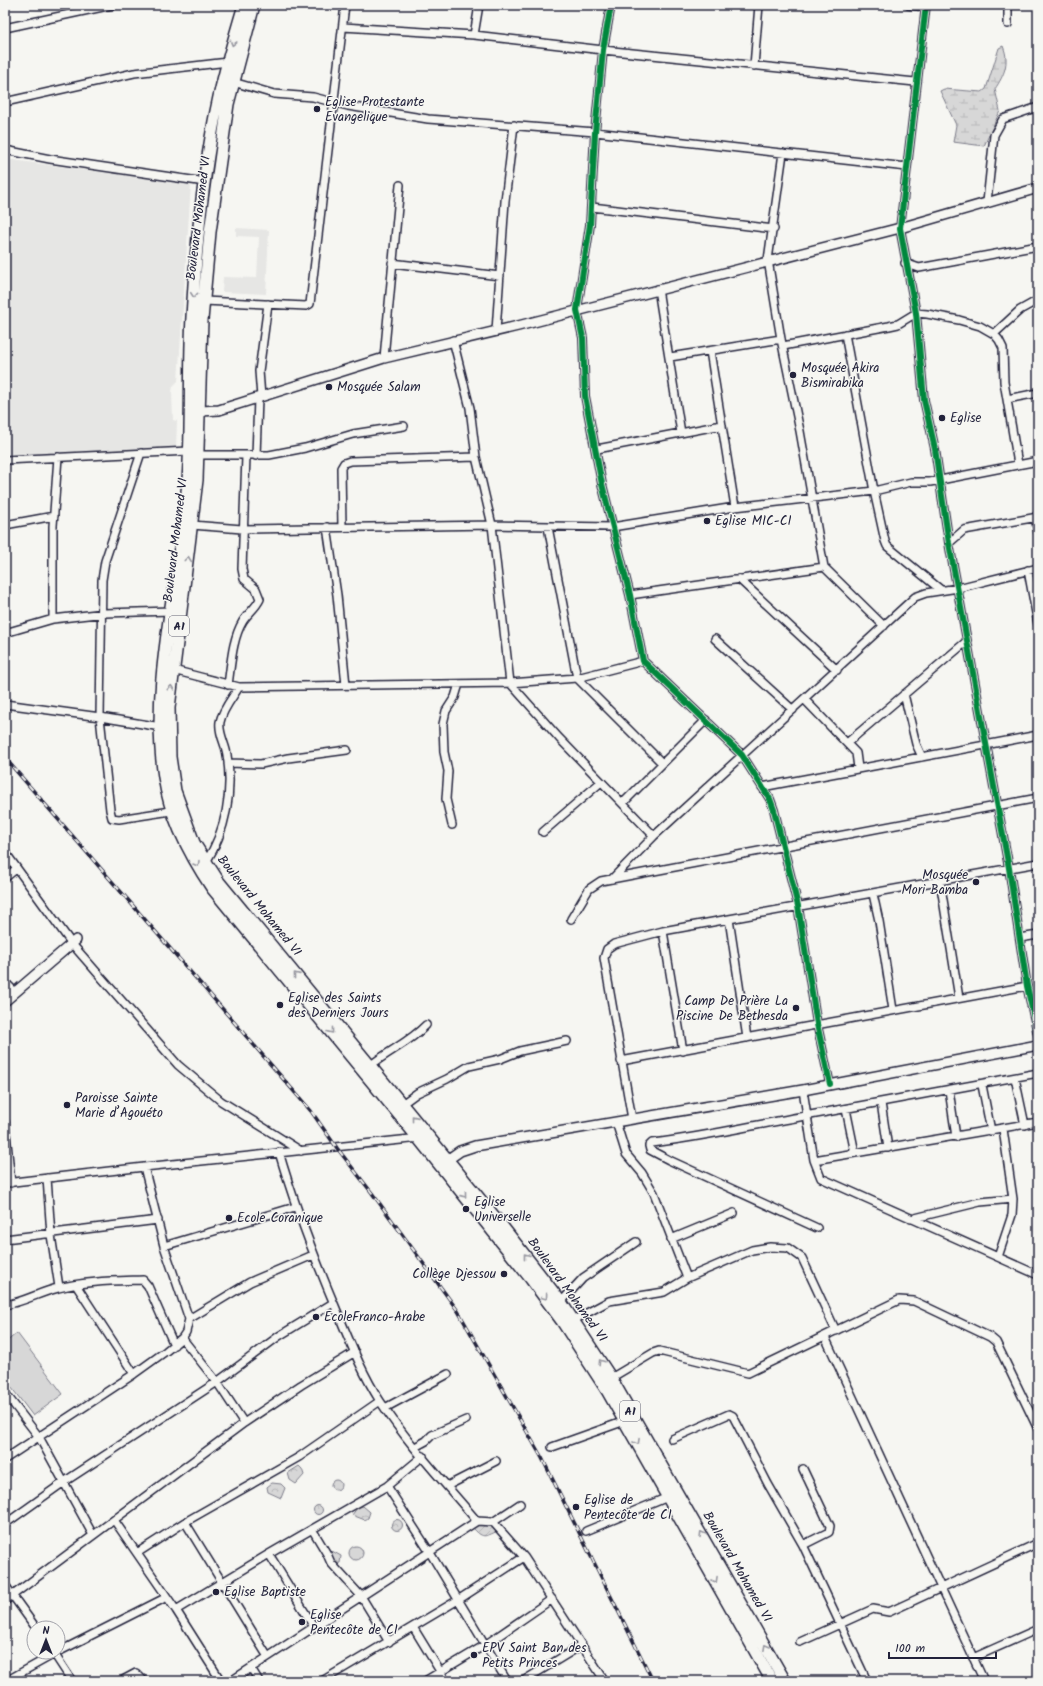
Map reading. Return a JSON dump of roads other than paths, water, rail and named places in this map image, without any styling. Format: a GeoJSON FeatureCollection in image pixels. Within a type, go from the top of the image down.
{"type":"FeatureCollection","features":[{"type":"Feature","properties":{"kind":"main road","name":"Boulevard Mohamed VI"},"geometry":{"type":"LineString","coordinates":[[195,411],[218,132],[228,62],[244,5]]}},
{"type":"Feature","properties":{"kind":"main road","name":"Boulevard Mohamed VI"},"geometry":{"type":"LineString","coordinates":[[254,5],[205,182],[192,315],[195,411],[192,525],[173,670],[169,730],[171,776],[182,814],[194,843],[219,882],[402,1104],[423,1137]]}},
{"type":"Feature","properties":{"kind":"main road","name":"Boulevard Mohamed VI"},"geometry":{"type":"LineString","coordinates":[[194,453],[188,480],[162,685],[161,727],[164,777],[172,811],[195,862],[212,888],[444,1162],[561,1302],[574,1320],[611,1378],[785,1681]]}},
{"type":"Feature","properties":{"kind":"main road","name":"Boulevard Mohamed VI"},"geometry":{"type":"LineString","coordinates":[[444,1162],[558,1316],[601,1379],[772,1681]]}},
{"type":"Feature","properties":{"kind":"street"},"geometry":{"type":"LineString","coordinates":[[5,28],[112,5]]}},
{"type":"Feature","properties":{"kind":"street"},"geometry":{"type":"LineString","coordinates":[[204,301],[306,306],[310,304],[312,299],[323,187],[335,102],[346,5]]}},
{"type":"Feature","properties":{"kind":"street"},"geometry":{"type":"LineString","coordinates":[[474,35],[479,5]]}},
{"type":"Feature","properties":{"kind":"street"},"geometry":{"type":"LineString","coordinates":[[610,5],[603,50],[595,132],[592,207],[577,310],[583,338],[585,396],[597,449],[599,466],[612,527],[630,595],[643,661],[742,755],[774,810],[798,906],[817,1024],[830,1084]]}},
{"type":"Feature","properties":{"kind":"street"},"geometry":{"type":"LineString","coordinates":[[754,66],[760,5]]}},
{"type":"Feature","properties":{"kind":"street"},"geometry":{"type":"LineString","coordinates":[[908,5],[926,6],[900,228],[905,263],[916,313],[924,400],[940,480],[949,543],[1009,868],[1027,986],[1038,1035]]}},
{"type":"Feature","properties":{"kind":"street"},"geometry":{"type":"LineString","coordinates":[[1008,5],[1008,24]]}},
{"type":"Feature","properties":{"kind":"street"},"geometry":{"type":"LineString","coordinates":[[343,28],[474,35],[603,50],[916,82]]}},
{"type":"Feature","properties":{"kind":"street"},"geometry":{"type":"LineString","coordinates":[[5,102],[134,73],[228,62]]}},
{"type":"Feature","properties":{"kind":"street"},"geometry":{"type":"LineString","coordinates":[[233,82],[274,94],[313,96],[397,115],[428,119],[595,132],[907,167]]}},
{"type":"Feature","properties":{"kind":"street"},"geometry":{"type":"LineString","coordinates":[[987,202],[994,135],[1002,119],[1038,107]]}},
{"type":"Feature","properties":{"kind":"street"},"geometry":{"type":"LineString","coordinates":[[496,331],[508,171],[514,125]]}},
{"type":"Feature","properties":{"kind":"street"},"geometry":{"type":"LineString","coordinates":[[5,150],[50,159],[205,182]]}},
{"type":"Feature","properties":{"kind":"street"},"geometry":{"type":"LineString","coordinates":[[783,153],[774,229],[768,260],[824,567],[884,626]]}},
{"type":"Feature","properties":{"kind":"street"},"geometry":{"type":"LineString","coordinates":[[384,358],[400,186]]}},
{"type":"Feature","properties":{"kind":"street"},"geometry":{"type":"LineString","coordinates":[[195,411],[219,410],[384,358],[658,290],[768,260],[900,228],[1038,188]]}},
{"type":"Feature","properties":{"kind":"street"},"geometry":{"type":"LineString","coordinates":[[592,207],[774,229]]}},
{"type":"Feature","properties":{"kind":"street"},"geometry":{"type":"LineString","coordinates":[[905,263],[919,268],[1038,246]]}},
{"type":"Feature","properties":{"kind":"street"},"geometry":{"type":"LineString","coordinates":[[392,263],[500,276]]}},
{"type":"Feature","properties":{"kind":"street"},"geometry":{"type":"LineString","coordinates":[[658,290],[670,357],[681,433]]}},
{"type":"Feature","properties":{"kind":"street"},"geometry":{"type":"LineString","coordinates":[[994,334],[1020,310],[1038,300]]}},
{"type":"Feature","properties":{"kind":"street"},"geometry":{"type":"LineString","coordinates":[[256,456],[259,370],[268,304]]}},
{"type":"Feature","properties":{"kind":"street"},"geometry":{"type":"LineString","coordinates":[[670,357],[846,334],[898,324],[916,313],[959,320],[980,326],[994,334],[1003,348],[1007,399],[1018,464]]}},
{"type":"Feature","properties":{"kind":"street"},"geometry":{"type":"LineString","coordinates":[[846,334],[874,491],[885,541],[887,546],[941,590]]}},
{"type":"Feature","properties":{"kind":"street"},"geometry":{"type":"LineString","coordinates":[[453,340],[470,408],[476,458],[492,526],[510,683],[601,782],[654,836]]}},
{"type":"Feature","properties":{"kind":"street"},"geometry":{"type":"LineString","coordinates":[[710,351],[735,507]]}},
{"type":"Feature","properties":{"kind":"street"},"geometry":{"type":"LineString","coordinates":[[1007,399],[1038,393]]}},
{"type":"Feature","properties":{"kind":"street"},"geometry":{"type":"LineString","coordinates":[[597,449],[722,425]]}},
{"type":"Feature","properties":{"kind":"street"},"geometry":{"type":"LineString","coordinates":[[5,460],[141,453],[194,453],[256,456],[290,451],[353,434],[404,426]]}},
{"type":"Feature","properties":{"kind":"street"},"geometry":{"type":"LineString","coordinates":[[141,453],[105,561],[102,580],[100,717],[112,818],[119,820],[172,811]]}},
{"type":"Feature","properties":{"kind":"street"},"geometry":{"type":"LineString","coordinates":[[228,685],[232,659],[242,622],[260,599],[256,589],[244,579],[242,569],[242,529],[246,456]]}},
{"type":"Feature","properties":{"kind":"street"},"geometry":{"type":"LineString","coordinates":[[53,619],[54,516],[58,457]]}},
{"type":"Feature","properties":{"kind":"street"},"geometry":{"type":"LineString","coordinates":[[342,527],[341,468],[344,463],[350,460],[476,458]]}},
{"type":"Feature","properties":{"kind":"street"},"geometry":{"type":"LineString","coordinates":[[192,525],[242,529],[492,526],[612,527],[735,507],[874,491],[901,483],[940,480],[1038,461]]}},
{"type":"Feature","properties":{"kind":"street"},"geometry":{"type":"LineString","coordinates":[[5,525],[54,516]]}},
{"type":"Feature","properties":{"kind":"street"},"geometry":{"type":"LineString","coordinates":[[949,543],[964,530],[1036,517],[1038,532]]}},
{"type":"Feature","properties":{"kind":"street"},"geometry":{"type":"LineString","coordinates":[[327,527],[337,595],[346,686]]}},
{"type":"Feature","properties":{"kind":"street"},"geometry":{"type":"LineString","coordinates":[[548,527],[577,678],[662,763]]}},
{"type":"Feature","properties":{"kind":"street"},"geometry":{"type":"LineString","coordinates":[[630,595],[824,567]]}},
{"type":"Feature","properties":{"kind":"street"},"geometry":{"type":"LineString","coordinates":[[612,879],[654,836],[915,597],[926,593],[958,588],[1038,568]]}},
{"type":"Feature","properties":{"kind":"street"},"geometry":{"type":"LineString","coordinates":[[1028,570],[1038,624]]}},
{"type":"Feature","properties":{"kind":"street"},"geometry":{"type":"LineString","coordinates":[[739,579],[837,670]]}},
{"type":"Feature","properties":{"kind":"street"},"geometry":{"type":"LineString","coordinates":[[5,633],[53,619],[101,613],[171,611]]}},
{"type":"Feature","properties":{"kind":"street"},"geometry":{"type":"LineString","coordinates":[[715,639],[793,710]]}},
{"type":"Feature","properties":{"kind":"street"},"geometry":{"type":"LineString","coordinates":[[847,743],[967,641]]}},
{"type":"Feature","properties":{"kind":"street"},"geometry":{"type":"LineString","coordinates":[[173,670],[239,687],[459,684],[510,683],[577,678],[643,661]]}},
{"type":"Feature","properties":{"kind":"street"},"geometry":{"type":"LineString","coordinates":[[452,824],[446,799],[448,772],[444,752],[443,724],[446,711],[455,697],[459,684]]}},
{"type":"Feature","properties":{"kind":"street"},"geometry":{"type":"LineString","coordinates":[[206,862],[215,846],[227,808],[230,775],[219,724],[239,687]]}},
{"type":"Feature","properties":{"kind":"street"},"geometry":{"type":"LineString","coordinates":[[904,694],[916,744],[922,757]]}},
{"type":"Feature","properties":{"kind":"street"},"geometry":{"type":"LineString","coordinates":[[804,699],[856,753],[858,768]]}},
{"type":"Feature","properties":{"kind":"street"},"geometry":{"type":"LineString","coordinates":[[5,704],[161,727]]}},
{"type":"Feature","properties":{"kind":"street"},"geometry":{"type":"LineString","coordinates":[[623,803],[706,720]]}},
{"type":"Feature","properties":{"kind":"street"},"geometry":{"type":"LineString","coordinates":[[762,787],[1038,735]]}},
{"type":"Feature","properties":{"kind":"street"},"geometry":{"type":"LineString","coordinates":[[228,763],[261,764],[288,758],[347,750]]}},
{"type":"Feature","properties":{"kind":"street"},"geometry":{"type":"LineString","coordinates":[[542,832],[601,782]]}},
{"type":"Feature","properties":{"kind":"street"},"geometry":{"type":"LineString","coordinates":[[571,919],[589,889],[601,881],[783,845],[1038,798]]}},
{"type":"Feature","properties":{"kind":"street"},"geometry":{"type":"LineString","coordinates":[[5,852],[16,869],[74,942],[178,1064],[221,1101],[301,1152]]}},
{"type":"Feature","properties":{"kind":"street"},"geometry":{"type":"LineString","coordinates":[[632,1119],[604,958],[607,949],[614,944],[663,931],[1038,863]]}},
{"type":"Feature","properties":{"kind":"street"},"geometry":{"type":"LineString","coordinates":[[5,878],[16,869]]}},
{"type":"Feature","properties":{"kind":"street"},"geometry":{"type":"LineString","coordinates":[[940,881],[959,998]]}},
{"type":"Feature","properties":{"kind":"street"},"geometry":{"type":"LineString","coordinates":[[873,894],[879,921],[893,1010]]}},
{"type":"Feature","properties":{"kind":"street"},"geometry":{"type":"LineString","coordinates":[[729,919],[747,1038]]}},
{"type":"Feature","properties":{"kind":"street"},"geometry":{"type":"LineString","coordinates":[[663,931],[683,1051]]}},
{"type":"Feature","properties":{"kind":"street"},"geometry":{"type":"LineString","coordinates":[[1020,938],[1038,935]]}},
{"type":"Feature","properties":{"kind":"street"},"geometry":{"type":"LineString","coordinates":[[5,1001],[74,942]]}},
{"type":"Feature","properties":{"kind":"street"},"geometry":{"type":"LineString","coordinates":[[5,982],[15,992]]}},
{"type":"Feature","properties":{"kind":"street"},"geometry":{"type":"LineString","coordinates":[[621,1062],[817,1024],[1027,986]]}},
{"type":"Feature","properties":{"kind":"street"},"geometry":{"type":"LineString","coordinates":[[370,1066],[384,1055],[415,1036],[426,1025]]}},
{"type":"Feature","properties":{"kind":"street"},"geometry":{"type":"LineString","coordinates":[[402,1104],[417,1093],[447,1080],[469,1066],[500,1059],[520,1051],[567,1041]]}},
{"type":"Feature","properties":{"kind":"street"},"geometry":{"type":"LineString","coordinates":[[444,1162],[460,1151],[475,1146],[803,1090],[1038,1045]]}},
{"type":"Feature","properties":{"kind":"street"},"geometry":{"type":"LineString","coordinates":[[817,1228],[669,1160],[650,1150],[649,1146],[652,1143],[729,1132],[807,1115],[982,1085],[1038,1073]]}},
{"type":"Feature","properties":{"kind":"street"},"geometry":{"type":"LineString","coordinates":[[1015,1078],[1025,1125]]}},
{"type":"Feature","properties":{"kind":"street"},"geometry":{"type":"LineString","coordinates":[[982,1085],[991,1131]]}},
{"type":"Feature","properties":{"kind":"street"},"geometry":{"type":"LineString","coordinates":[[803,1090],[814,1160],[821,1178],[1038,1275]]}},
{"type":"Feature","properties":{"kind":"street"},"geometry":{"type":"LineString","coordinates":[[949,1090],[956,1137]]}},
{"type":"Feature","properties":{"kind":"street"},"geometry":{"type":"LineString","coordinates":[[881,1103],[888,1148]]}},
{"type":"Feature","properties":{"kind":"street"},"geometry":{"type":"LineString","coordinates":[[846,1109],[855,1154]]}},
{"type":"Feature","properties":{"kind":"street"},"geometry":{"type":"LineString","coordinates":[[5,1122],[8,1183],[279,1152],[301,1152],[423,1137]]}},
{"type":"Feature","properties":{"kind":"street"},"geometry":{"type":"LineString","coordinates":[[616,1122],[626,1154],[642,1173],[654,1193],[687,1278]]}},
{"type":"Feature","properties":{"kind":"street"},"geometry":{"type":"LineString","coordinates":[[814,1160],[1038,1122]]}},
{"type":"Feature","properties":{"kind":"street"},"geometry":{"type":"LineString","coordinates":[[998,1258],[1012,1215],[1013,1199],[1003,1129]]}},
{"type":"Feature","properties":{"kind":"street"},"geometry":{"type":"LineString","coordinates":[[279,1152],[295,1207],[313,1255],[355,1352],[383,1405],[415,1447],[477,1521]]}},
{"type":"Feature","properties":{"kind":"street"},"geometry":{"type":"LineString","coordinates":[[5,1459],[134,1374],[174,1345],[186,1332],[189,1319],[164,1246],[144,1167]]}},
{"type":"Feature","properties":{"kind":"street"},"geometry":{"type":"LineString","coordinates":[[47,1178],[51,1235],[59,1287]]}},
{"type":"Feature","properties":{"kind":"street"},"geometry":{"type":"LineString","coordinates":[[911,1219],[980,1202],[1013,1199]]}},
{"type":"Feature","properties":{"kind":"street"},"geometry":{"type":"LineString","coordinates":[[164,1246],[295,1207]]}},
{"type":"Feature","properties":{"kind":"street"},"geometry":{"type":"LineString","coordinates":[[671,1239],[734,1213]]}},
{"type":"Feature","properties":{"kind":"street"},"geometry":{"type":"LineString","coordinates":[[5,1239],[51,1235],[158,1220]]}},
{"type":"Feature","properties":{"kind":"street"},"geometry":{"type":"LineString","coordinates":[[561,1302],[583,1278],[601,1264],[636,1242]]}},
{"type":"Feature","properties":{"kind":"street"},"geometry":{"type":"LineString","coordinates":[[574,1320],[609,1301],[664,1292],[687,1278],[752,1250],[770,1247],[788,1248],[802,1258],[836,1331]]}},
{"type":"Feature","properties":{"kind":"street"},"geometry":{"type":"LineString","coordinates":[[189,1319],[250,1282],[313,1255]]}},
{"type":"Feature","properties":{"kind":"street"},"geometry":{"type":"LineString","coordinates":[[5,1305],[28,1299],[59,1287],[76,1285],[86,1281],[143,1280],[148,1286],[174,1345]]}},
{"type":"Feature","properties":{"kind":"street"},"geometry":{"type":"LineString","coordinates":[[76,1285],[134,1374]]}},
{"type":"Feature","properties":{"kind":"street"},"geometry":{"type":"LineString","coordinates":[[611,1378],[659,1351],[748,1373],[899,1300],[907,1299],[985,1333],[996,1342],[1038,1429]]}},
{"type":"Feature","properties":{"kind":"street"},"geometry":{"type":"LineString","coordinates":[[5,1524],[64,1482],[217,1382],[262,1348],[333,1303]]}},
{"type":"Feature","properties":{"kind":"street"},"geometry":{"type":"LineString","coordinates":[[825,1337],[940,1589],[984,1681]]}},
{"type":"Feature","properties":{"kind":"street"},"geometry":{"type":"LineString","coordinates":[[182,1338],[217,1382],[244,1423]]}},
{"type":"Feature","properties":{"kind":"street"},"geometry":{"type":"LineString","coordinates":[[5,1601],[244,1423],[301,1385],[355,1352]]}},
{"type":"Feature","properties":{"kind":"street"},"geometry":{"type":"LineString","coordinates":[[137,1553],[185,1522],[305,1454],[383,1405],[448,1374]]}},
{"type":"Feature","properties":{"kind":"street"},"geometry":{"type":"LineString","coordinates":[[5,1393],[39,1437],[93,1535]]}},
{"type":"Feature","properties":{"kind":"street"},"geometry":{"type":"LineString","coordinates":[[672,1439],[731,1415],[803,1546],[867,1681]]}},
{"type":"Feature","properties":{"kind":"street"},"geometry":{"type":"LineString","coordinates":[[415,1447],[426,1441],[432,1435],[466,1420]]}},
{"type":"Feature","properties":{"kind":"street"},"geometry":{"type":"LineString","coordinates":[[552,1447],[625,1421]]}},
{"type":"Feature","properties":{"kind":"street"},"geometry":{"type":"LineString","coordinates":[[176,1610],[387,1486],[423,1456]]}},
{"type":"Feature","properties":{"kind":"street"},"geometry":{"type":"LineString","coordinates":[[447,1486],[496,1461]]}},
{"type":"Feature","properties":{"kind":"street"},"geometry":{"type":"LineString","coordinates":[[803,1469],[830,1526],[829,1532],[803,1546]]}},
{"type":"Feature","properties":{"kind":"street"},"geometry":{"type":"LineString","coordinates":[[387,1486],[507,1681]]}},
{"type":"Feature","properties":{"kind":"street"},"geometry":{"type":"LineString","coordinates":[[586,1530],[668,1497]]}},
{"type":"Feature","properties":{"kind":"street"},"geometry":{"type":"LineString","coordinates":[[231,1681],[477,1521],[493,1522],[520,1504]]}},
{"type":"Feature","properties":{"kind":"street"},"geometry":{"type":"LineString","coordinates":[[114,1520],[176,1610],[220,1681]]}},
{"type":"Feature","properties":{"kind":"street"},"geometry":{"type":"LineString","coordinates":[[185,1522],[221,1583],[268,1657]]}},
{"type":"Feature","properties":{"kind":"street"},"geometry":{"type":"LineString","coordinates":[[493,1522],[524,1557],[605,1681]]}},
{"type":"Feature","properties":{"kind":"street"},"geometry":{"type":"LineString","coordinates":[[312,1529],[331,1563],[361,1596],[389,1642]]}},
{"type":"Feature","properties":{"kind":"street"},"geometry":{"type":"LineString","coordinates":[[800,1642],[839,1623],[873,1609],[889,1612],[1038,1543]]}},
{"type":"Feature","properties":{"kind":"street"},"geometry":{"type":"LineString","coordinates":[[269,1554],[314,1627]]}},
{"type":"Feature","properties":{"kind":"street"},"geometry":{"type":"LineString","coordinates":[[322,1681],[458,1600],[524,1557]]}},
{"type":"Feature","properties":{"kind":"street"},"geometry":{"type":"LineString","coordinates":[[5,1585],[30,1620]]}},
{"type":"Feature","properties":{"kind":"street"},"geometry":{"type":"LineString","coordinates":[[66,1647],[167,1597]]}},
{"type":"Feature","properties":{"kind":"street"},"geometry":{"type":"LineString","coordinates":[[425,1681],[485,1645],[552,1598]]}},
{"type":"Feature","properties":{"kind":"street"},"geometry":{"type":"LineString","coordinates":[[412,1627],[446,1681]]}},
{"type":"Feature","properties":{"kind":"street"},"geometry":{"type":"LineString","coordinates":[[973,1658],[1038,1629]]}},
{"type":"Feature","properties":{"kind":"street"},"geometry":{"type":"LineString","coordinates":[[523,1681],[582,1645]]}},
{"type":"Feature","properties":{"kind":"street"},"geometry":{"type":"LineString","coordinates":[[6,1681],[42,1660]]}},
{"type":"Feature","properties":{"kind":"street"},"geometry":{"type":"LineString","coordinates":[[60,1660],[72,1681]]}},
{"type":"Feature","properties":{"kind":"street"},"geometry":{"type":"LineString","coordinates":[[251,1668],[259,1681]]}},
{"type":"Feature","properties":{"kind":"street"},"geometry":{"type":"LineString","coordinates":[[121,1681],[136,1673],[144,1681]]}},
{"type":"Feature","properties":{"kind":"railway"},"geometry":{"type":"LineString","coordinates":[[5,758],[311,1111],[458,1311],[542,1458],[653,1681]]}},
{"type":"Feature","properties":{"kind":"place","name":"Eglise Protestante Evangelique"},"geometry":{"type":"Point","coordinates":[317,109]}},
{"type":"Feature","properties":{"kind":"place","name":"Mosquée Akira Bismirabika"},"geometry":{"type":"Point","coordinates":[793,375]}},
{"type":"Feature","properties":{"kind":"place","name":"Mosquée Salam"},"geometry":{"type":"Point","coordinates":[329,387]}},
{"type":"Feature","properties":{"kind":"place","name":"Eglise"},"geometry":{"type":"Point","coordinates":[942,418]}},
{"type":"Feature","properties":{"kind":"place","name":"Eglise MIC-CI"},"geometry":{"type":"Point","coordinates":[707,521]}},
{"type":"Feature","properties":{"kind":"place","name":"Mosquée Mori Bamba"},"geometry":{"type":"Point","coordinates":[976,882]}},
{"type":"Feature","properties":{"kind":"place","name":"Eglise des Saints des Derniers Jours"},"geometry":{"type":"Point","coordinates":[280,1005]}},
{"type":"Feature","properties":{"kind":"place","name":"Camp De Prière La Piscine De Bethesda"},"geometry":{"type":"Point","coordinates":[796,1008]}},
{"type":"Feature","properties":{"kind":"place","name":"Paroisse Sainte Marie d’Agouéto"},"geometry":{"type":"Point","coordinates":[67,1105]}},
{"type":"Feature","properties":{"kind":"place","name":"Eglise Universelle"},"geometry":{"type":"Point","coordinates":[466,1209]}},
{"type":"Feature","properties":{"kind":"place","name":"Ecole Coranique"},"geometry":{"type":"Point","coordinates":[229,1218]}},
{"type":"Feature","properties":{"kind":"place","name":"Collège Djessou"},"geometry":{"type":"Point","coordinates":[504,1274]}},
{"type":"Feature","properties":{"kind":"place","name":"EcoleFranco-Arabe"},"geometry":{"type":"Point","coordinates":[316,1317]}},
{"type":"Feature","properties":{"kind":"place","name":"Eglise de Pentecôte de CI"},"geometry":{"type":"Point","coordinates":[576,1507]}},
{"type":"Feature","properties":{"kind":"place","name":"Eglise Baptiste"},"geometry":{"type":"Point","coordinates":[216,1592]}},
{"type":"Feature","properties":{"kind":"place","name":"Eglise Pentecôte de CI"},"geometry":{"type":"Point","coordinates":[302,1622]}},
{"type":"Feature","properties":{"kind":"place","name":"EPV Saint Ban des Petits Princes"},"geometry":{"type":"Point","coordinates":[474,1655]}}]}
